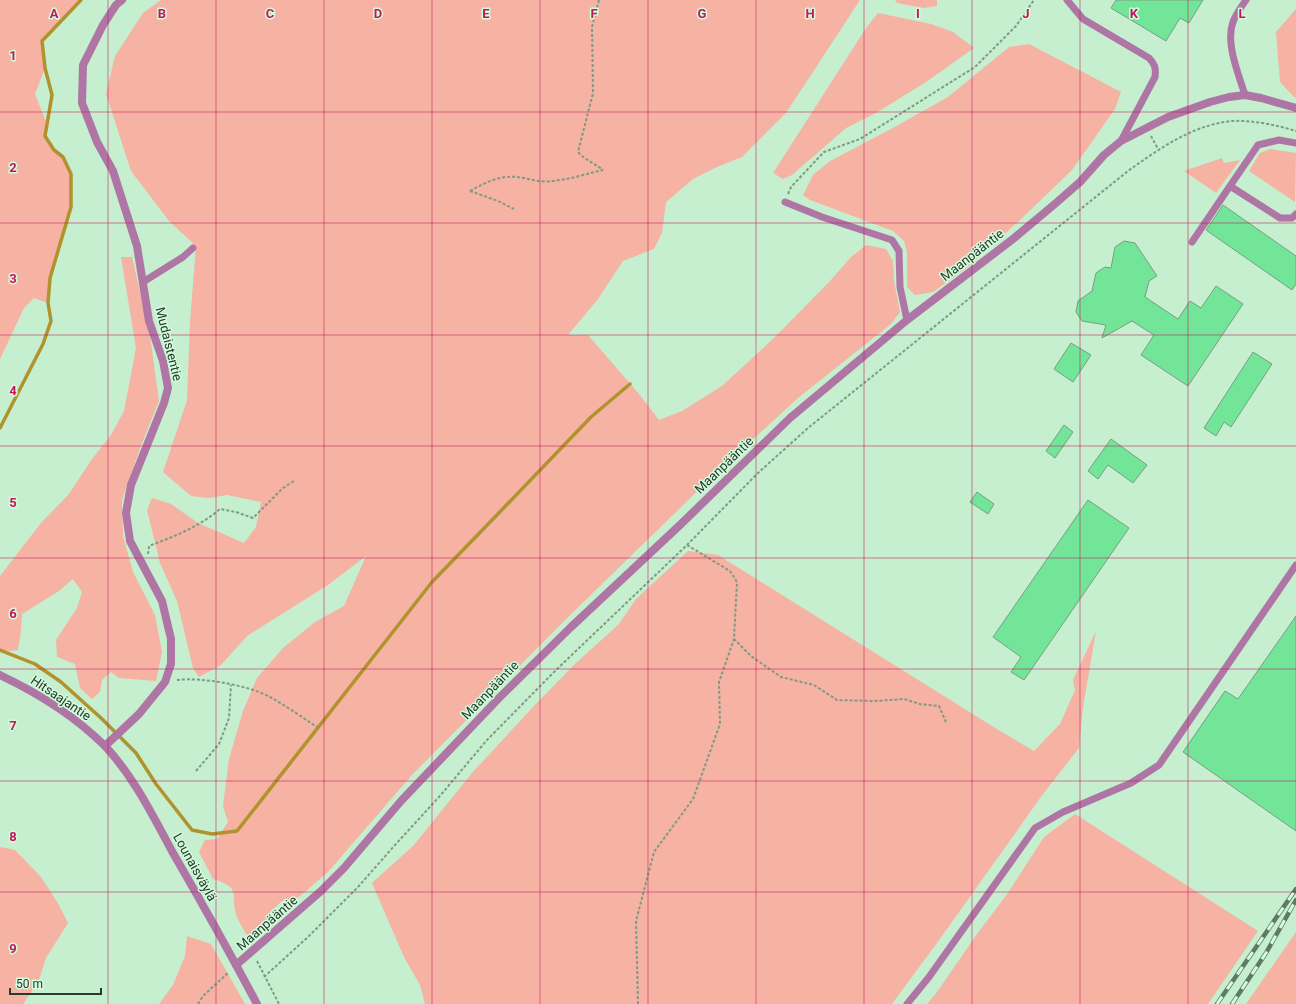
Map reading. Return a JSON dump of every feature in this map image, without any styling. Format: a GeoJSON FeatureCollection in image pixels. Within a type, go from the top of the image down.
{"type":"FeatureCollection","features":[{"type":"Feature","properties":{"kind":"street","name":"Mudaistentie"},"geometry":{"type":"LineString","coordinates":[[105,746],[139,714],[165,682],[170,664],[171,639],[162,601],[130,541],[126,513],[130,485],[164,403],[168,388],[163,361],[149,321],[137,246],[113,171],[97,142],[82,102],[83,65],[103,25],[116,5],[122,0]]}},
{"type":"Feature","properties":{"kind":"street","name":"Maanpääntie"},"geometry":{"type":"LineString","coordinates":[[236,965],[321,891],[344,868],[401,801],[499,698],[570,628],[680,525],[790,418],[907,320],[1013,239],[1080,182],[1104,155],[1121,141],[1168,117],[1229,97],[1245,95],[1296,108]]}},
{"type":"Feature","properties":{"kind":"street","name":"Hitsaajantie"},"geometry":{"type":"LineString","coordinates":[[0,675],[48,701],[76,720],[105,746]]}},
{"type":"Feature","properties":{"kind":"street","name":"Lounaisväylä"},"geometry":{"type":"LineString","coordinates":[[105,746],[132,780],[257,1004]]}},
{"type":"Feature","properties":{"kind":"lane"},"geometry":{"type":"LineString","coordinates":[[1245,95],[1233,55],[1230,37],[1233,22],[1246,0]]}},
{"type":"Feature","properties":{"kind":"lane"},"geometry":{"type":"LineString","coordinates":[[1070,1],[1083,19],[1149,58],[1155,64],[1155,77],[1121,141]]}},
{"type":"Feature","properties":{"kind":"lane"},"geometry":{"type":"LineString","coordinates":[[1192,242],[1258,145],[1279,140],[1296,143]]}},
{"type":"Feature","properties":{"kind":"lane"},"geometry":{"type":"LineString","coordinates":[[1230,186],[1280,218],[1292,218],[1296,214]]}},
{"type":"Feature","properties":{"kind":"lane"},"geometry":{"type":"LineString","coordinates":[[785,202],[822,217],[892,240],[899,251],[900,287],[907,320]]}},
{"type":"Feature","properties":{"kind":"lane"},"geometry":{"type":"LineString","coordinates":[[143,282],[177,261],[193,248]]}},
{"type":"Feature","properties":{"kind":"lane"},"geometry":{"type":"LineString","coordinates":[[907,1004],[929,977],[1036,828],[1063,812],[1131,783],[1159,765],[1296,565]]}},
{"type":"Feature","properties":{"kind":"path"},"geometry":{"type":"LineString","coordinates":[[514,209],[498,201],[470,191],[500,177],[515,177],[550,182],[603,170],[585,159],[578,152],[593,93],[592,28],[599,0]]}},
{"type":"Feature","properties":{"kind":"path"},"geometry":{"type":"LineString","coordinates":[[785,202],[791,187],[824,152],[860,139],[975,67],[1016,26],[1034,0]]}},
{"type":"Feature","properties":{"kind":"path"},"geometry":{"type":"LineString","coordinates":[[264,977],[309,936],[358,887],[394,845],[439,797],[487,740],[550,675],[687,544],[758,473],[808,428],[1122,176],[1158,149],[1192,132],[1213,124],[1233,121],[1259,123],[1296,131]]}},
{"type":"Feature","properties":{"kind":"path"},"geometry":{"type":"LineString","coordinates":[[1146,128],[1158,149]]}},
{"type":"Feature","properties":{"kind":"path"},"geometry":{"type":"LineString","coordinates":[[147,571],[149,546],[203,522],[220,509],[236,512],[253,518],[283,488],[294,481]]}},
{"type":"Feature","properties":{"kind":"path"},"geometry":{"type":"LineString","coordinates":[[638,1004],[636,921],[654,852],[693,800],[720,724],[719,682],[734,639],[737,582],[730,571],[687,544]]}},
{"type":"Feature","properties":{"kind":"path"},"geometry":{"type":"LineString","coordinates":[[734,639],[751,656],[781,677],[814,684],[837,700],[874,701],[904,699],[920,704],[939,706],[946,722]]}},
{"type":"Feature","properties":{"kind":"path"},"geometry":{"type":"LineString","coordinates":[[165,682],[182,679],[211,681],[242,687],[269,697],[317,727]]}},
{"type":"Feature","properties":{"kind":"path"},"geometry":{"type":"LineString","coordinates":[[196,772],[220,744],[230,718],[231,685]]}},
{"type":"Feature","properties":{"kind":"path"},"geometry":{"type":"LineString","coordinates":[[252,951],[279,1004]]}},
{"type":"Feature","properties":{"kind":"path"},"geometry":{"type":"LineString","coordinates":[[198,1004],[203,996],[236,965]]}},
{"type":"Feature","properties":{"kind":"shaded area"},"geometry":{"type":"Polygon","coordinates":[[[0,0],[81,0],[42,41],[45,68],[35,94],[46,122],[45,136],[54,150],[63,157],[71,174],[71,207],[50,278],[48,303],[34,298],[24,308],[0,359],[0,0]]]}},
{"type":"Feature","properties":{"kind":"shaded area"},"geometry":{"type":"Polygon","coordinates":[[[161,0],[860,0],[786,113],[742,157],[693,179],[666,202],[662,233],[654,249],[623,261],[598,299],[568,335],[588,335],[639,394],[659,420],[682,411],[722,386],[775,337],[830,281],[851,257],[866,245],[886,249],[893,261],[894,281],[900,312],[891,324],[798,398],[716,473],[565,620],[411,776],[328,872],[299,897],[282,901],[270,912],[263,934],[249,940],[237,917],[234,894],[232,890],[229,886],[213,879],[199,852],[205,840],[217,839],[228,822],[223,806],[229,759],[243,711],[257,678],[283,648],[315,622],[344,606],[366,556],[328,585],[247,636],[221,665],[199,677],[193,668],[177,601],[160,563],[147,510],[152,498],[171,504],[198,523],[244,543],[256,527],[261,502],[227,495],[209,498],[191,496],[163,472],[187,400],[190,322],[196,246],[169,221],[131,171],[106,94],[115,56],[143,13],[161,0]]]}},
{"type":"Feature","properties":{"kind":"shaded area"},"geometry":{"type":"Polygon","coordinates":[[[895,0],[937,0],[937,6],[923,8],[897,3],[895,0]]]}},
{"type":"Feature","properties":{"kind":"shaded area"},"geometry":{"type":"Polygon","coordinates":[[[1296,9],[1296,98],[1280,82],[1276,32],[1296,9]]]}},
{"type":"Feature","properties":{"kind":"shaded area"},"geometry":{"type":"Polygon","coordinates":[[[878,13],[931,24],[953,32],[974,48],[926,82],[876,113],[846,128],[792,175],[783,179],[773,173],[866,28],[878,13]]]}},
{"type":"Feature","properties":{"kind":"shaded area"},"geometry":{"type":"Polygon","coordinates":[[[1029,44],[1121,92],[1115,109],[1072,170],[1019,221],[965,269],[933,292],[915,295],[907,287],[907,252],[904,241],[893,231],[810,200],[803,195],[813,175],[830,161],[948,97],[1009,47],[1029,44]]]}},
{"type":"Feature","properties":{"kind":"shaded area"},"geometry":{"type":"Polygon","coordinates":[[[1270,149],[1296,153],[1295,202],[1249,171],[1260,153],[1270,149]]]}},
{"type":"Feature","properties":{"kind":"shaded area"},"geometry":{"type":"Polygon","coordinates":[[[1222,158],[1224,163],[1240,160],[1216,193],[1184,171],[1222,158]]]}},
{"type":"Feature","properties":{"kind":"shaded area"},"geometry":{"type":"Polygon","coordinates":[[[121,257],[132,257],[150,336],[159,401],[142,443],[122,500],[123,536],[133,572],[155,615],[162,652],[156,681],[119,678],[111,672],[102,680],[100,692],[92,699],[80,688],[75,664],[57,657],[56,640],[77,608],[82,592],[73,579],[59,591],[22,614],[18,650],[0,652],[0,576],[41,523],[69,494],[92,459],[111,435],[124,411],[136,348],[121,257]]]}},
{"type":"Feature","properties":{"kind":"shaded area"},"geometry":{"type":"Polygon","coordinates":[[[688,551],[718,555],[1034,751],[1060,724],[1075,690],[1073,680],[1096,631],[1083,707],[1079,748],[1043,794],[892,1004],[425,1004],[420,985],[404,957],[372,883],[413,846],[472,773],[533,707],[575,664],[619,624],[636,599],[688,551]]]}},
{"type":"Feature","properties":{"kind":"shaded area"},"geometry":{"type":"Polygon","coordinates":[[[1075,814],[1258,931],[1208,1004],[927,1004],[1008,893],[1044,837],[1075,814]]]}},
{"type":"Feature","properties":{"kind":"shaded area"},"geometry":{"type":"Polygon","coordinates":[[[1,847],[15,850],[41,877],[59,905],[68,923],[46,958],[38,983],[23,1004],[0,1004],[1,847]]]}},
{"type":"Feature","properties":{"kind":"shaded area"},"geometry":{"type":"Polygon","coordinates":[[[1296,932],[1296,1004],[1246,1004],[1296,932]]]}},
{"type":"Feature","properties":{"kind":"shaded area"},"geometry":{"type":"Polygon","coordinates":[[[187,936],[211,944],[245,1004],[159,1004],[173,985],[185,956],[187,936]]]}},
{"type":"Feature","properties":{"kind":"building"},"geometry":{"type":"Polygon","coordinates":[[[1116,0],[1203,0],[1189,23],[1180,18],[1166,41],[1111,8],[1116,0]]]}},
{"type":"Feature","properties":{"kind":"building"},"geometry":{"type":"Polygon","coordinates":[[[1223,205],[1296,256],[1296,284],[1292,290],[1206,230],[1223,205]]]}},
{"type":"Feature","properties":{"kind":"building"},"geometry":{"type":"Polygon","coordinates":[[[1124,241],[1135,243],[1157,276],[1149,281],[1145,297],[1178,319],[1190,301],[1201,308],[1216,286],[1243,304],[1188,386],[1141,355],[1154,335],[1132,321],[1102,338],[1106,325],[1082,321],[1076,312],[1078,301],[1092,291],[1096,273],[1105,267],[1111,268],[1115,247],[1124,241]]]}},
{"type":"Feature","properties":{"kind":"building"},"geometry":{"type":"Polygon","coordinates":[[[1071,343],[1091,355],[1073,382],[1054,369],[1071,343]]]}},
{"type":"Feature","properties":{"kind":"building"},"geometry":{"type":"Polygon","coordinates":[[[1253,352],[1272,364],[1231,427],[1224,422],[1216,436],[1204,428],[1253,352]]]}},
{"type":"Feature","properties":{"kind":"building"},"geometry":{"type":"Polygon","coordinates":[[[1064,425],[1073,432],[1055,458],[1046,451],[1064,425]]]}},
{"type":"Feature","properties":{"kind":"building"},"geometry":{"type":"Polygon","coordinates":[[[1111,439],[1147,465],[1133,483],[1108,465],[1098,479],[1088,471],[1111,439]]]}},
{"type":"Feature","properties":{"kind":"building"},"geometry":{"type":"Polygon","coordinates":[[[977,492],[994,504],[988,514],[970,502],[977,492]]]}},
{"type":"Feature","properties":{"kind":"building"},"geometry":{"type":"Polygon","coordinates":[[[1088,500],[1129,528],[1024,680],[1011,672],[1021,657],[993,637],[1088,500]]]}},
{"type":"Feature","properties":{"kind":"building"},"geometry":{"type":"Polygon","coordinates":[[[1296,616],[1296,831],[1183,752],[1225,691],[1238,699],[1296,616]]]}},
{"type":"Feature","properties":{"kind":"waterway"},"geometry":{"type":"LineString","coordinates":[[0,428],[43,344],[51,321],[48,303],[50,278],[71,207],[71,174],[63,157],[54,150],[45,136],[52,95],[45,68],[42,41],[81,0]]}},
{"type":"Feature","properties":{"kind":"waterway"},"geometry":{"type":"LineString","coordinates":[[0,650],[35,664],[61,682],[101,718],[136,753],[156,784],[192,830],[212,834],[237,831],[432,582],[591,417],[630,384]]}},
{"type":"Feature","properties":{"kind":"railway"},"geometry":{"type":"LineString","coordinates":[[1217,1004],[1296,889]]}},
{"type":"Feature","properties":{"kind":"railway"},"geometry":{"type":"LineString","coordinates":[[1232,1004],[1266,953],[1296,900]]}}]}
